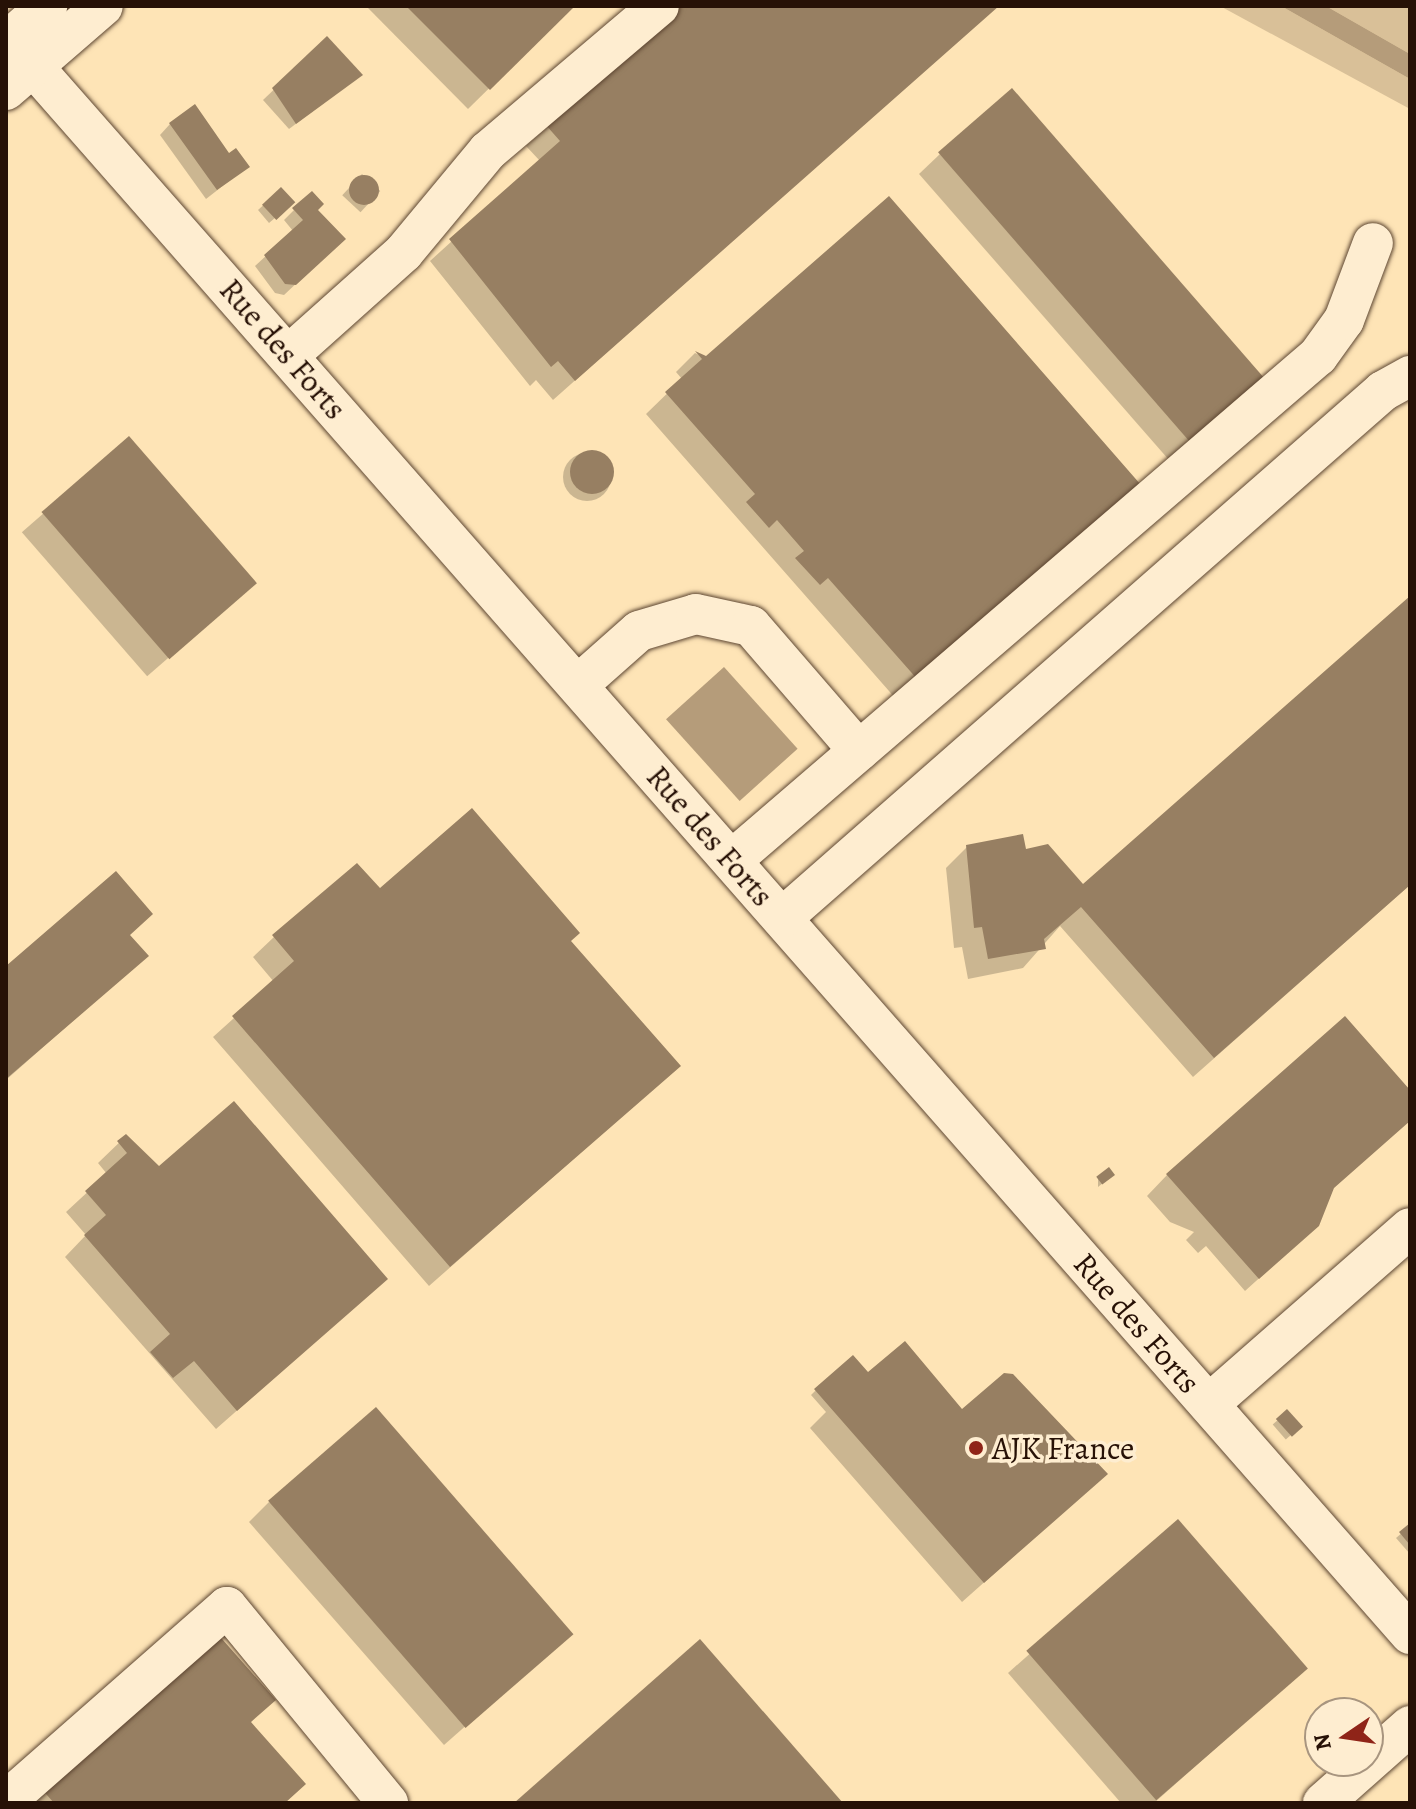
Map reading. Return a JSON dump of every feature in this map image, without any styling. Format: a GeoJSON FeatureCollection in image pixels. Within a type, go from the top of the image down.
{"type":"FeatureCollection","features":[{"type":"Feature","properties":{"kind":"street"},"geometry":{"type":"LineString","coordinates":[[14,59],[47,6]]}},
{"type":"Feature","properties":{"kind":"street"},"geometry":{"type":"LineString","coordinates":[[14,59],[103,6]]}},
{"type":"Feature","properties":{"kind":"street"},"geometry":{"type":"LineString","coordinates":[[289,355],[404,252],[488,151],[659,6]]}},
{"type":"Feature","properties":{"kind":"street","name":"Rue des Forts"},"geometry":{"type":"LineString","coordinates":[[14,59],[289,355],[1410,1634]]}},
{"type":"Feature","properties":{"kind":"street"},"geometry":{"type":"LineString","coordinates":[[732,860],[1318,356],[1344,320],[1373,243]]}},
{"type":"Feature","properties":{"kind":"street"},"geometry":{"type":"LineString","coordinates":[[782,918],[1383,391],[1410,376]]}},
{"type":"Feature","properties":{"kind":"street"},"geometry":{"type":"LineString","coordinates":[[578,685],[639,631],[696,614],[751,626],[859,751]]}},
{"type":"Feature","properties":{"kind":"street"},"geometry":{"type":"LineString","coordinates":[[1209,1404],[1410,1228]]}},
{"type":"Feature","properties":{"kind":"street"},"geometry":{"type":"LineString","coordinates":[[6,1801],[227,1607],[388,1803]]}},
{"type":"Feature","properties":{"kind":"street"},"geometry":{"type":"LineString","coordinates":[[1323,1803],[1410,1726]]}},
{"type":"Feature","properties":{"kind":"shaded area"},"geometry":{"type":"Polygon","coordinates":[[[1220,6],[1281,6],[1410,79],[1410,109],[1220,6]]]}},
{"type":"Feature","properties":{"kind":"shaded area"},"geometry":{"type":"Polygon","coordinates":[[[1281,6],[1326,6],[1410,54],[1410,79],[1281,6]]]}},
{"type":"Feature","properties":{"kind":"shaded area"},"geometry":{"type":"Polygon","coordinates":[[[1326,6],[1410,6],[1410,54],[1326,6]]]}},
{"type":"Feature","properties":{"kind":"shaded area"},"geometry":{"type":"Polygon","coordinates":[[[724,667],[798,749],[740,801],[666,719],[724,667]]]}},
{"type":"Feature","properties":{"kind":"building"},"geometry":{"type":"Polygon","coordinates":[[[406,6],[575,6],[490,90],[406,6]]]}},
{"type":"Feature","properties":{"kind":"building"},"geometry":{"type":"Polygon","coordinates":[[[679,6],[999,6],[575,381],[558,361],[551,367],[449,239],[560,141],[545,124],[679,6]]]}},
{"type":"Feature","properties":{"kind":"building"},"geometry":{"type":"Polygon","coordinates":[[[327,36],[363,75],[296,124],[272,88],[327,36]]]}},
{"type":"Feature","properties":{"kind":"building"},"geometry":{"type":"Polygon","coordinates":[[[1012,88],[1263,377],[1189,441],[938,152],[1012,88]]]}},
{"type":"Feature","properties":{"kind":"building"},"geometry":{"type":"Polygon","coordinates":[[[195,104],[229,153],[236,148],[250,167],[217,190],[169,123],[195,104]]]}},
{"type":"Feature","properties":{"kind":"building"},"geometry":{"type":"Polygon","coordinates":[[[364,175],[375,179],[379,190],[375,201],[364,205],[353,201],[349,190],[353,179],[364,175]]]}},
{"type":"Feature","properties":{"kind":"building"},"geometry":{"type":"Polygon","coordinates":[[[281,187],[295,202],[276,220],[262,205],[281,187]]]}},
{"type":"Feature","properties":{"kind":"building"},"geometry":{"type":"Polygon","coordinates":[[[312,191],[324,204],[318,210],[346,239],[296,285],[285,284],[264,255],[303,220],[292,208],[312,191]]]}},
{"type":"Feature","properties":{"kind":"building"},"geometry":{"type":"Polygon","coordinates":[[[889,196],[1141,485],[918,680],[828,578],[820,585],[795,558],[804,551],[777,520],[769,528],[746,502],[755,494],[665,392],[702,359],[695,351],[706,356],[889,196]]]}},
{"type":"Feature","properties":{"kind":"building"},"geometry":{"type":"Polygon","coordinates":[[[129,436],[257,583],[169,659],[41,512],[129,436]]]}},
{"type":"Feature","properties":{"kind":"building"},"geometry":{"type":"Polygon","coordinates":[[[592,450],[608,456],[614,472],[608,488],[592,494],[576,488],[570,472],[576,456],[592,450]]]}},
{"type":"Feature","properties":{"kind":"building"},"geometry":{"type":"Polygon","coordinates":[[[1410,596],[1410,885],[1214,1058],[1081,907],[1044,939],[1046,949],[988,959],[982,927],[974,928],[966,845],[1023,834],[1026,849],[1048,844],[1083,884],[1410,596]]]}},
{"type":"Feature","properties":{"kind":"building"},"geometry":{"type":"Polygon","coordinates":[[[472,808],[580,933],[571,941],[681,1066],[450,1267],[232,1016],[294,961],[272,935],[357,863],[380,888],[472,808]]]}},
{"type":"Feature","properties":{"kind":"building"},"geometry":{"type":"Polygon","coordinates":[[[116,871],[153,914],[130,935],[149,956],[6,1079],[6,966],[116,871]]]}},
{"type":"Feature","properties":{"kind":"building"},"geometry":{"type":"Polygon","coordinates":[[[1345,1016],[1410,1090],[1410,1121],[1334,1188],[1319,1226],[1259,1279],[1166,1174],[1345,1016]]]}},
{"type":"Feature","properties":{"kind":"building"},"geometry":{"type":"Polygon","coordinates":[[[234,1101],[388,1279],[237,1411],[194,1361],[173,1378],[150,1352],[170,1334],[84,1235],[106,1215],[85,1191],[127,1153],[117,1141],[126,1134],[159,1166],[234,1101]]]}},
{"type":"Feature","properties":{"kind":"building"},"geometry":{"type":"Polygon","coordinates":[[[1109,1167],[1115,1175],[1102,1185],[1096,1177],[1109,1167]]]}},
{"type":"Feature","properties":{"kind":"building","name":"AJK France"},"geometry":{"type":"Polygon","coordinates":[[[905,1341],[962,1409],[1004,1373],[1013,1374],[1108,1474],[984,1583],[814,1389],[853,1355],[868,1372],[905,1341]]]}},
{"type":"Feature","properties":{"kind":"building"},"geometry":{"type":"Polygon","coordinates":[[[376,1407],[573,1634],[466,1728],[268,1501],[376,1407]]]}},
{"type":"Feature","properties":{"kind":"building"},"geometry":{"type":"Polygon","coordinates":[[[1287,1409],[1303,1427],[1292,1437],[1276,1419],[1287,1409]]]}},
{"type":"Feature","properties":{"kind":"building"},"geometry":{"type":"Polygon","coordinates":[[[1178,1519],[1308,1668],[1156,1800],[1026,1651],[1178,1519]]]}},
{"type":"Feature","properties":{"kind":"building"},"geometry":{"type":"Polygon","coordinates":[[[1410,1523],[1410,1545],[1399,1532],[1410,1523]]]}},
{"type":"Feature","properties":{"kind":"building"},"geometry":{"type":"Polygon","coordinates":[[[215,1631],[276,1700],[251,1722],[306,1784],[285,1803],[54,1803],[39,1786],[215,1631]]]}},
{"type":"Feature","properties":{"kind":"building"},"geometry":{"type":"Polygon","coordinates":[[[700,1639],[843,1803],[514,1803],[700,1639]]]}},
{"type":"Feature","properties":{"kind":"place","name":"AJK France"},"geometry":{"type":"Point","coordinates":[976,1448]}}]}
